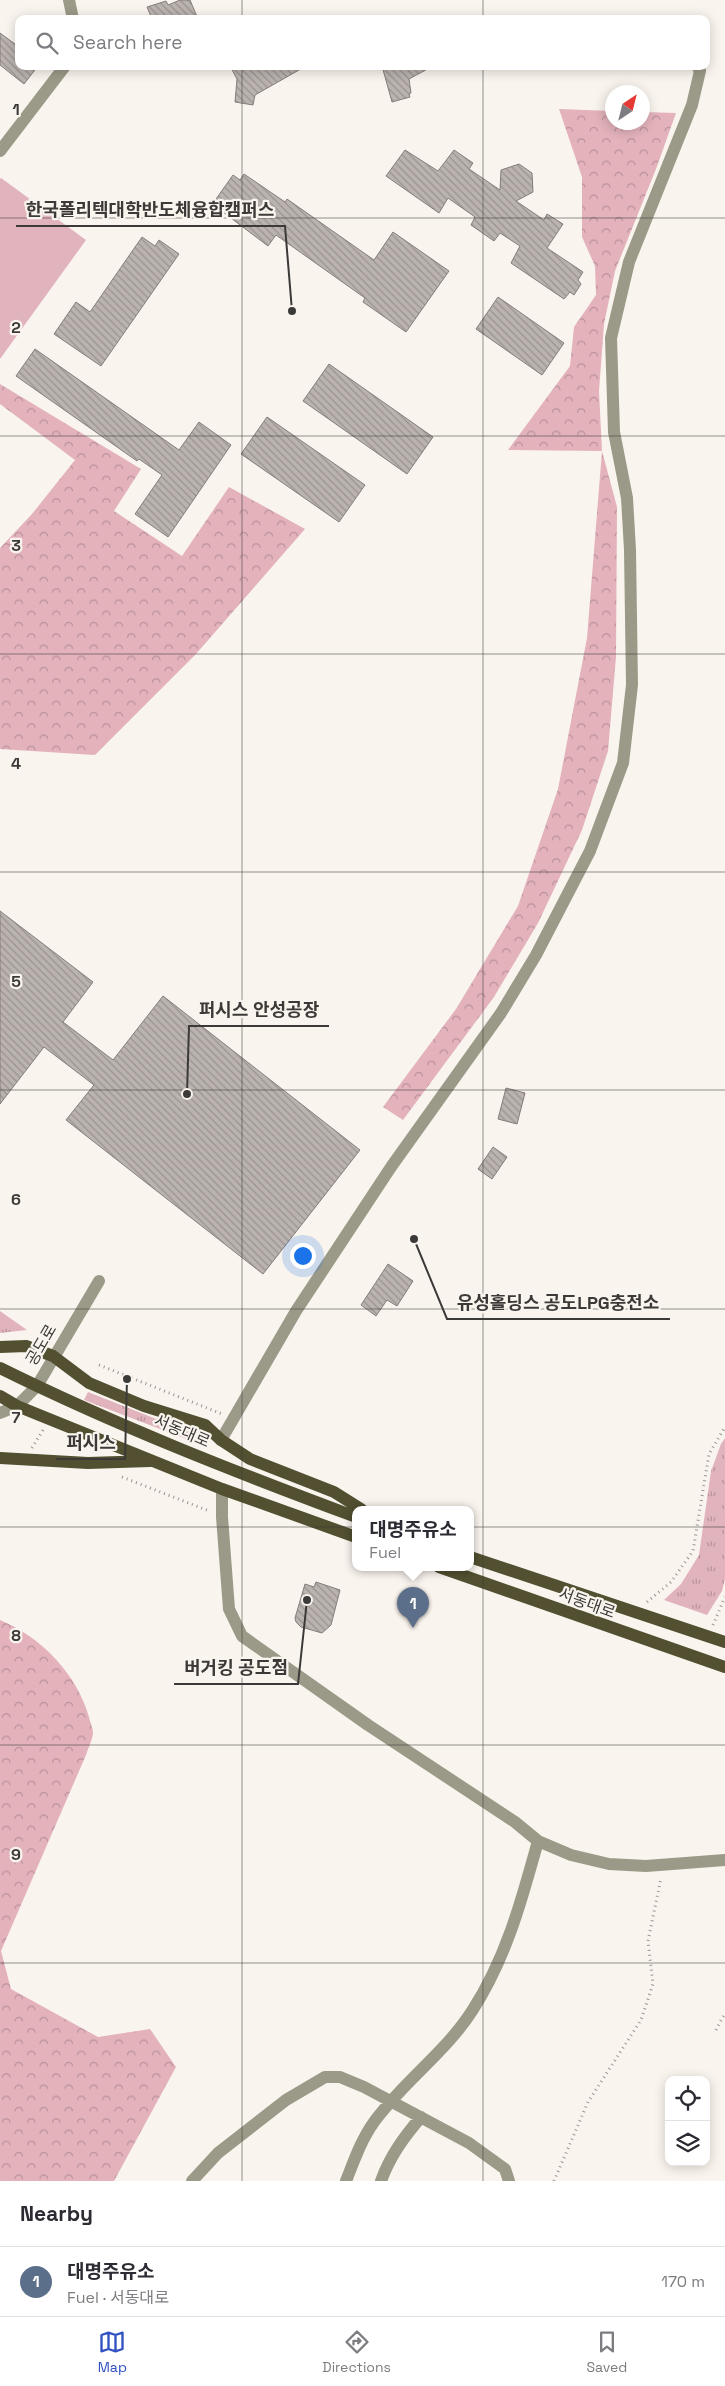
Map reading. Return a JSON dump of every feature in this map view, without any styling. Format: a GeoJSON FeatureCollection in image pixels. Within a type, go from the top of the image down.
{"type":"FeatureCollection","features":[{"type":"Feature","properties":{"kind":"main road"},"geometry":{"type":"LineString","coordinates":[[0,1347],[26,1346],[53,1356],[89,1383],[144,1406],[205,1425],[221,1440],[250,1459],[334,1492],[355,1506]]}},
{"type":"Feature","properties":{"kind":"main road","name":"서동대로"},"geometry":{"type":"LineString","coordinates":[[0,1368],[37,1386],[251,1477],[352,1515]]}},
{"type":"Feature","properties":{"kind":"main road"},"geometry":{"type":"LineString","coordinates":[[0,1396],[17,1406],[222,1488],[352,1535]]}},
{"type":"Feature","properties":{"kind":"main road"},"geometry":{"type":"LineString","coordinates":[[0,1458],[88,1463],[155,1461]]}},
{"type":"Feature","properties":{"kind":"main road","name":"서동대로"},"geometry":{"type":"LineString","coordinates":[[474,1558],[725,1642]]}},
{"type":"Feature","properties":{"kind":"main road","name":"서동대로"},"geometry":{"type":"LineString","coordinates":[[450,1571],[725,1667]]}},
{"type":"Feature","properties":{"kind":"street"},"geometry":{"type":"LineString","coordinates":[[69,0],[72,15]]}},
{"type":"Feature","properties":{"kind":"street"},"geometry":{"type":"LineString","coordinates":[[0,151],[62,70]]}},
{"type":"Feature","properties":{"kind":"street"},"geometry":{"type":"LineString","coordinates":[[221,1440],[296,1311],[391,1167],[501,1013],[536,955],[590,851],[623,763],[632,684],[630,550],[627,498],[614,432],[611,338],[628,262],[692,105],[699,70]]}},
{"type":"Feature","properties":{"kind":"street","name":"공도로"},"geometry":{"type":"LineString","coordinates":[[0,1413],[17,1406],[37,1386],[99,1281]]}},
{"type":"Feature","properties":{"kind":"street"},"geometry":{"type":"LineString","coordinates":[[222,1488],[222,1517],[229,1608],[242,1636],[368,1725],[450,1777],[515,1822],[538,1841],[571,1855],[609,1864],[661,1865],[725,1860]]}},
{"type":"Feature","properties":{"kind":"street"},"geometry":{"type":"LineString","coordinates":[[346,2181],[356,2154],[374,2123],[393,2100],[439,2054],[472,2012],[500,1961],[523,1895],[538,1841]]}},
{"type":"Feature","properties":{"kind":"street"},"geometry":{"type":"LineString","coordinates":[[192,2181],[218,2153],[286,2100],[325,2077],[340,2077],[393,2100],[469,2143],[505,2169],[509,2181]]}},
{"type":"Feature","properties":{"kind":"street"},"geometry":{"type":"LineString","coordinates":[[380,2181],[389,2159],[399,2143],[421,2117]]}},
{"type":"Feature","properties":{"kind":"path"},"geometry":{"type":"LineString","coordinates":[[99,1365],[234,1418]]}},
{"type":"Feature","properties":{"kind":"path"},"geometry":{"type":"LineString","coordinates":[[635,1612],[671,1582],[693,1551],[709,1454],[725,1426]]}},
{"type":"Feature","properties":{"kind":"path"},"geometry":{"type":"LineString","coordinates":[[112,1475],[122,1476],[222,1517]]}},
{"type":"Feature","properties":{"kind":"path"},"geometry":{"type":"LineString","coordinates":[[706,1636],[719,1613],[725,1597]]}},
{"type":"Feature","properties":{"kind":"path"},"geometry":{"type":"LineString","coordinates":[[554,2181],[588,2102],[641,2020],[653,1984],[648,1941],[660,1887],[661,1865]]}},
{"type":"Feature","properties":{"kind":"path"},"geometry":{"type":"LineString","coordinates":[[716,2030],[725,2014]]}},
{"type":"Feature","properties":{"kind":"green space"},"geometry":{"type":"Polygon","coordinates":[[[559,109],[605,111],[605,130],[650,130],[650,112],[676,113],[656,169],[615,271],[604,324],[599,391],[602,451],[508,450],[570,366],[574,327],[596,295],[595,266],[582,237],[582,177],[559,109]]]}},
{"type":"Feature","properties":{"kind":"green space"},"geometry":{"type":"Polygon","coordinates":[[[0,179],[86,240],[0,359],[0,179]]]}},
{"type":"Feature","properties":{"kind":"green space"},"geometry":{"type":"Polygon","coordinates":[[[0,384],[141,469],[114,511],[182,556],[229,487],[305,529],[196,654],[95,755],[0,749],[0,548],[32,514],[75,460],[0,404],[0,384]]]}},
{"type":"Feature","properties":{"kind":"green space"},"geometry":{"type":"Polygon","coordinates":[[[602,451],[617,507],[616,657],[608,751],[582,830],[538,923],[494,997],[403,1120],[383,1107],[456,1009],[518,906],[558,789],[587,638],[602,451]]]}},
{"type":"Feature","properties":{"kind":"green space"},"geometry":{"type":"Polygon","coordinates":[[[0,1311],[27,1330],[0,1333],[0,1311]]]}},
{"type":"Feature","properties":{"kind":"green space"},"geometry":{"type":"Polygon","coordinates":[[[88,1392],[189,1432],[199,1439],[189,1440],[84,1400],[88,1392]]]}},
{"type":"Feature","properties":{"kind":"green space"},"geometry":{"type":"Polygon","coordinates":[[[725,1438],[725,1579],[722,1591],[707,1615],[664,1600],[681,1584],[699,1555],[711,1471],[725,1438]]]}},
{"type":"Feature","properties":{"kind":"green space"},"geometry":{"type":"Polygon","coordinates":[[[0,1620],[30,1636],[55,1659],[76,1686],[93,1729],[86,1755],[1,1951],[11,1989],[98,2037],[150,2029],[176,2067],[114,2181],[0,2181],[0,1620]]]}},
{"type":"Feature","properties":{"kind":"building"},"geometry":{"type":"Polygon","coordinates":[[[180,0],[190,0],[196,15],[150,15],[147,7],[166,1],[168,5],[180,0]]]}},
{"type":"Feature","properties":{"kind":"building"},"geometry":{"type":"Polygon","coordinates":[[[0,33],[15,44],[15,70],[35,70],[24,84],[0,65],[0,33]]]}},
{"type":"Feature","properties":{"kind":"building"},"geometry":{"type":"Polygon","coordinates":[[[232,70],[299,70],[255,95],[253,105],[235,102],[237,79],[232,70]]]}},
{"type":"Feature","properties":{"kind":"building"},"geometry":{"type":"Polygon","coordinates":[[[383,70],[426,70],[409,79],[410,97],[392,102],[383,70]]]}},
{"type":"Feature","properties":{"kind":"building"},"geometry":{"type":"Polygon","coordinates":[[[405,150],[438,171],[454,150],[473,163],[469,169],[500,190],[501,170],[519,164],[532,173],[533,192],[516,201],[544,220],[547,214],[563,224],[547,248],[583,272],[578,280],[581,284],[574,295],[570,292],[564,299],[511,263],[520,246],[500,233],[494,241],[471,225],[475,217],[448,198],[439,213],[386,176],[405,150]]]}},
{"type":"Feature","properties":{"kind":"building"},"geometry":{"type":"Polygon","coordinates":[[[244,174],[285,202],[287,199],[374,260],[393,232],[449,271],[406,332],[363,302],[365,298],[276,235],[268,246],[219,209],[222,204],[216,199],[233,175],[240,180],[244,174]]]}},
{"type":"Feature","properties":{"kind":"building"},"geometry":{"type":"Polygon","coordinates":[[[142,237],[155,246],[159,240],[179,254],[101,366],[54,334],[76,302],[90,312],[142,237]]]}},
{"type":"Feature","properties":{"kind":"building"},"geometry":{"type":"Polygon","coordinates":[[[498,297],[564,343],[542,375],[476,329],[498,297]]]}},
{"type":"Feature","properties":{"kind":"building"},"geometry":{"type":"Polygon","coordinates":[[[35,349],[179,450],[199,422],[231,445],[168,537],[135,514],[162,475],[139,459],[137,461],[16,376],[35,349]]]}},
{"type":"Feature","properties":{"kind":"building"},"geometry":{"type":"Polygon","coordinates":[[[329,364],[433,437],[407,474],[303,401],[329,364]]]}},
{"type":"Feature","properties":{"kind":"building"},"geometry":{"type":"Polygon","coordinates":[[[267,417],[365,485],[339,522],[241,454],[267,417]]]}},
{"type":"Feature","properties":{"kind":"building"},"geometry":{"type":"Polygon","coordinates":[[[0,911],[93,982],[63,1022],[113,1060],[163,996],[360,1150],[263,1274],[66,1120],[94,1085],[44,1047],[0,1104],[0,911]]]}},
{"type":"Feature","properties":{"kind":"building"},"geometry":{"type":"Polygon","coordinates":[[[506,1088],[525,1093],[517,1124],[498,1119],[506,1088]]]}},
{"type":"Feature","properties":{"kind":"building"},"geometry":{"type":"Polygon","coordinates":[[[493,1147],[507,1157],[492,1179],[478,1169],[493,1147]]]}},
{"type":"Feature","properties":{"kind":"building"},"geometry":{"type":"Polygon","coordinates":[[[388,1264],[413,1281],[397,1306],[387,1300],[376,1316],[361,1305],[388,1264]]]}},
{"type":"Feature","properties":{"kind":"building"},"geometry":{"type":"Polygon","coordinates":[[[316,1582],[340,1590],[331,1625],[322,1633],[301,1627],[295,1618],[305,1584],[314,1587],[316,1582]]]}},
{"type":"Feature","properties":{"kind":"place","name":"한국폴리텍대학반도체융합캠퍼스"},"geometry":{"type":"Point","coordinates":[292,311]}},
{"type":"Feature","properties":{"kind":"place","name":"퍼시스 안성공장"},"geometry":{"type":"Point","coordinates":[187,1094]}},
{"type":"Feature","properties":{"kind":"place","name":"유성홀딩스 공도LPG충전소"},"geometry":{"type":"Point","coordinates":[414,1239]}},
{"type":"Feature","properties":{"kind":"place","name":"퍼시스"},"geometry":{"type":"Point","coordinates":[127,1379]}},
{"type":"Feature","properties":{"kind":"place","name":"버거킹 공도점"},"geometry":{"type":"Point","coordinates":[307,1600]}},
{"type":"Feature","properties":{"kind":"place","name":"대명주유소"},"geometry":{"type":"Point","coordinates":[413,1628]}}]}
